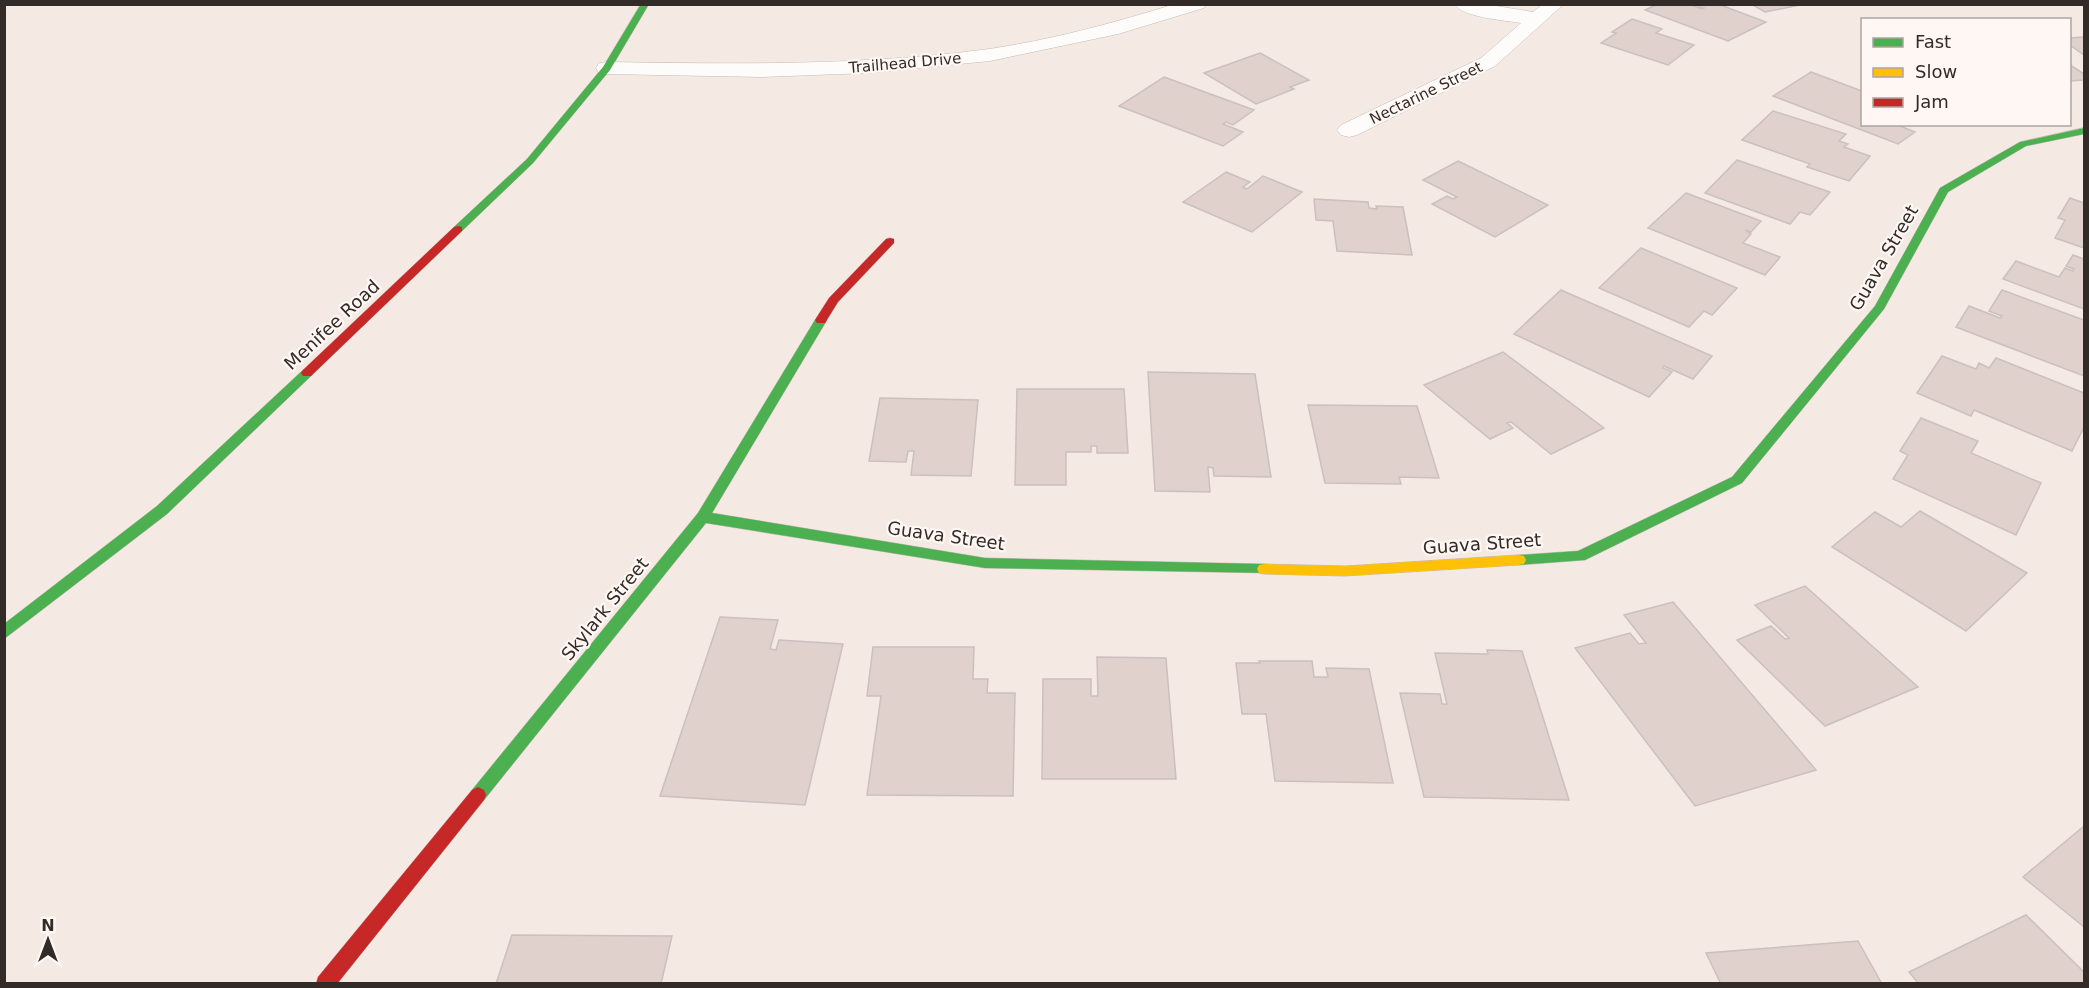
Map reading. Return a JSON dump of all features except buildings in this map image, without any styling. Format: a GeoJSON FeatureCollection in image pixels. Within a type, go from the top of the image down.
{"type":"FeatureCollection","features":[{"type":"Feature","properties":{"kind":"street","name":"Menifee Road"},"geometry":{"type":"LineString","coordinates":[[4,633],[162,510],[530,161],[607,68],[645,4]]}},
{"type":"Feature","properties":{"kind":"street","name":"Trailhead Drive"},"geometry":{"type":"LineString","coordinates":[[607,68],[762,71],[855,68],[990,55],[1118,28],[1197,4]]}},
{"type":"Feature","properties":{"kind":"street"},"geometry":{"type":"LineString","coordinates":[[1463,4],[1484,11],[1538,19]]}},
{"type":"Feature","properties":{"kind":"street"},"geometry":{"type":"LineString","coordinates":[[1508,4],[1538,19]]}},
{"type":"Feature","properties":{"kind":"street","name":"Nectarine Street"},"geometry":{"type":"LineString","coordinates":[[1349,130],[1488,62],[1555,4]]}},
{"type":"Feature","properties":{"kind":"street","name":"Guava Street"},"geometry":{"type":"LineString","coordinates":[[703,516],[985,563],[1345,571],[1580,556],[1737,480],[1880,307],[1944,190],[2023,144],[2085,131]]}},
{"type":"Feature","properties":{"kind":"street","name":"Skylark Street"},"geometry":{"type":"LineString","coordinates":[[325,984],[703,516],[833,300],[890,241]]}},
{"type":"Feature","properties":{"kind":"traffic: fast"},"geometry":{"type":"LineString","coordinates":[[458,229],[530,161],[607,68],[645,4]]}},
{"type":"Feature","properties":{"kind":"traffic: fast"},"geometry":{"type":"LineString","coordinates":[[1519,560],[1580,556],[1737,480],[1880,307],[1944,190],[2023,144],[2084,131]]}},
{"type":"Feature","properties":{"kind":"traffic: fast"},"geometry":{"type":"LineString","coordinates":[[478,795],[703,517],[821,320]]}},
{"type":"Feature","properties":{"kind":"traffic: fast"},"geometry":{"type":"LineString","coordinates":[[4,633],[162,510],[307,373]]}},
{"type":"Feature","properties":{"kind":"traffic: fast"},"geometry":{"type":"LineString","coordinates":[[703,517],[985,563],[1264,569]]}},
{"type":"Feature","properties":{"kind":"traffic: slow"},"geometry":{"type":"LineString","coordinates":[[1264,569],[1345,571],[1519,560]]}},
{"type":"Feature","properties":{"kind":"traffic: jam"},"geometry":{"type":"LineString","coordinates":[[307,373],[458,229]]}},
{"type":"Feature","properties":{"kind":"traffic: jam"},"geometry":{"type":"LineString","coordinates":[[821,320],[833,300],[890,241]]}},
{"type":"Feature","properties":{"kind":"traffic: jam"},"geometry":{"type":"LineString","coordinates":[[325,984],[478,795]]}}]}
